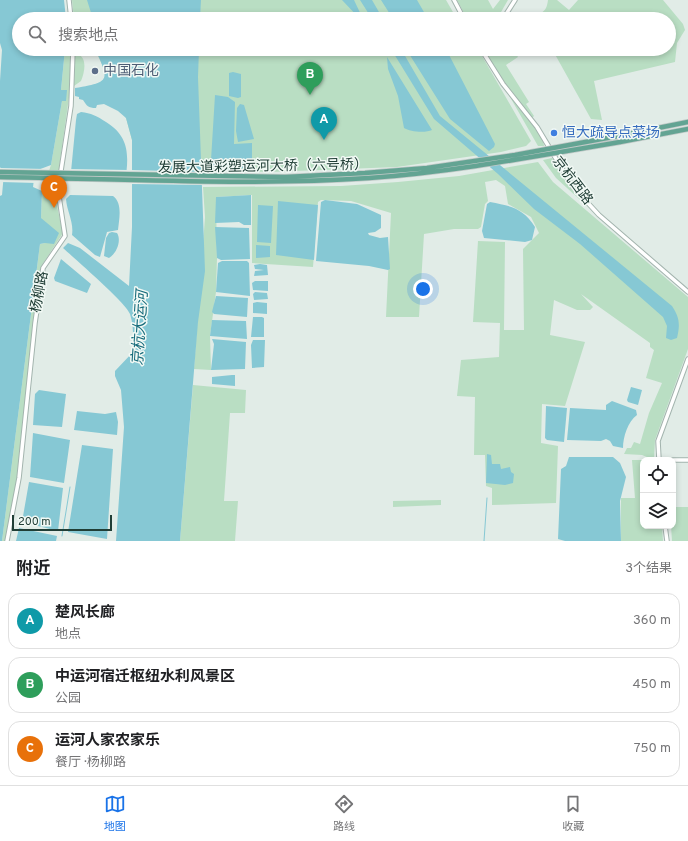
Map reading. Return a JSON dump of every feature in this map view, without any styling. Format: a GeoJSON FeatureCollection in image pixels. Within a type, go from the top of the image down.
{"type":"FeatureCollection","features":[{"type":"Feature","properties":{"kind":"main road","name":"发展大道彩塑运河大桥（六号桥）"},"geometry":{"type":"LineString","coordinates":[[0,172],[285,177],[365,173],[434,167],[515,155],[688,122]]}},
{"type":"Feature","properties":{"kind":"main road","name":"发展大道彩塑运河大桥（六号桥）"},"geometry":{"type":"LineString","coordinates":[[0,177],[262,182],[370,178],[457,168],[620,142],[688,128]]}},
{"type":"Feature","properties":{"kind":"street"},"geometry":{"type":"LineString","coordinates":[[69,0],[70,12]]}},
{"type":"Feature","properties":{"kind":"street"},"geometry":{"type":"LineString","coordinates":[[454,0],[460,12]]}},
{"type":"Feature","properties":{"kind":"street"},"geometry":{"type":"LineString","coordinates":[[507,12],[515,0]]}},
{"type":"Feature","properties":{"kind":"street","name":"杨柳路"},"geometry":{"type":"LineString","coordinates":[[7,541],[19,478],[34,323],[43,268],[65,236],[58,190],[71,106],[73,56]]}},
{"type":"Feature","properties":{"kind":"street","name":"京杭西路"},"geometry":{"type":"LineString","coordinates":[[485,56],[503,84],[537,128],[573,187],[599,216],[688,292]]}},
{"type":"Feature","properties":{"kind":"street"},"geometry":{"type":"LineString","coordinates":[[659,457],[658,441],[688,359]]}},
{"type":"Feature","properties":{"kind":"street"},"geometry":{"type":"LineString","coordinates":[[676,460],[688,460]]}},
{"type":"Feature","properties":{"kind":"street"},"geometry":{"type":"LineString","coordinates":[[665,529],[667,541]]}},
{"type":"Feature","properties":{"kind":"green space"},"geometry":{"type":"Polygon","coordinates":[[[72,0],[446,0],[453,12],[73,12],[72,0]]]}},
{"type":"Feature","properties":{"kind":"green space"},"geometry":{"type":"Polygon","coordinates":[[[457,0],[488,0],[493,9],[500,0],[508,0],[501,12],[463,12],[457,0]]]}},
{"type":"Feature","properties":{"kind":"green space"},"geometry":{"type":"Polygon","coordinates":[[[548,0],[557,0],[569,10],[578,0],[663,0],[673,12],[543,12],[548,0]]]}},
{"type":"Feature","properties":{"kind":"green space"},"geometry":{"type":"Polygon","coordinates":[[[676,16],[683,24],[685,30],[677,43],[676,52],[676,16]]]}},
{"type":"Feature","properties":{"kind":"green space"},"geometry":{"type":"Polygon","coordinates":[[[64,56],[72,56],[70,90],[55,197],[63,233],[42,265],[17,480],[5,541],[2,541],[40,244],[45,243],[41,218],[42,191],[51,165],[62,101],[66,101],[61,90],[64,56]]]}},
{"type":"Feature","properties":{"kind":"green space"},"geometry":{"type":"Polygon","coordinates":[[[75,56],[80,56],[84,61],[84,73],[81,81],[74,86],[75,56]]]}},
{"type":"Feature","properties":{"kind":"green space"},"geometry":{"type":"Polygon","coordinates":[[[98,56],[482,56],[531,141],[526,146],[501,152],[397,167],[269,172],[133,168],[132,140],[126,118],[98,56]]]}},
{"type":"Feature","properties":{"kind":"green space"},"geometry":{"type":"Polygon","coordinates":[[[488,56],[517,56],[506,65],[529,102],[526,104],[534,116],[532,118],[498,74],[488,56]]]}},
{"type":"Feature","properties":{"kind":"green space"},"geometry":{"type":"Polygon","coordinates":[[[556,56],[676,56],[675,62],[594,81],[602,120],[591,119],[556,56]]]}},
{"type":"Feature","properties":{"kind":"green space"},"geometry":{"type":"Polygon","coordinates":[[[506,90],[534,125],[543,140],[544,146],[538,146],[506,90]]]}},
{"type":"Feature","properties":{"kind":"green space"},"geometry":{"type":"Polygon","coordinates":[[[552,158],[562,177],[588,207],[556,178],[543,160],[552,158]]]}},
{"type":"Feature","properties":{"kind":"green space"},"geometry":{"type":"Polygon","coordinates":[[[538,162],[553,182],[688,297],[688,349],[655,440],[654,457],[624,454],[627,448],[631,448],[634,442],[640,444],[649,413],[662,383],[646,378],[654,350],[650,347],[650,343],[581,294],[593,307],[590,310],[577,310],[554,300],[550,335],[585,342],[565,406],[542,404],[541,443],[558,446],[556,503],[492,505],[492,488],[486,486],[485,455],[474,455],[475,397],[457,396],[461,360],[499,357],[500,323],[473,322],[478,241],[505,242],[504,330],[524,330],[523,249],[539,233],[531,217],[508,204],[505,186],[496,180],[485,182],[488,201],[485,204],[481,227],[478,229],[454,229],[424,234],[419,317],[386,317],[391,213],[351,201],[321,200],[318,202],[313,267],[252,263],[252,195],[216,197],[217,258],[216,292],[210,336],[211,370],[194,369],[205,217],[203,187],[341,186],[459,176],[538,162]]]}},
{"type":"Feature","properties":{"kind":"green space"},"geometry":{"type":"Polygon","coordinates":[[[193,385],[246,390],[245,413],[230,413],[224,501],[238,501],[235,541],[180,541],[193,385]]]}},
{"type":"Feature","properties":{"kind":"green space"},"geometry":{"type":"Polygon","coordinates":[[[632,460],[640,460],[640,529],[662,529],[663,541],[621,541],[621,498],[635,498],[632,460]]]}},
{"type":"Feature","properties":{"kind":"green space"},"geometry":{"type":"Polygon","coordinates":[[[441,500],[441,505],[393,507],[393,501],[441,500]]]}},
{"type":"Feature","properties":{"kind":"green space"},"geometry":{"type":"Polygon","coordinates":[[[676,507],[688,507],[688,541],[672,541],[671,529],[676,529],[676,507]]]}},
{"type":"Feature","properties":{"kind":"water"},"geometry":{"type":"Polygon","coordinates":[[[0,0],[64,0],[65,12],[12,12],[12,56],[64,56],[61,90],[67,90],[66,101],[62,101],[51,165],[35,171],[33,187],[42,191],[41,218],[59,233],[54,244],[40,244],[2,541],[0,541],[0,196],[2,195],[4,173],[0,167],[0,81],[2,50],[0,43],[0,0]]]}},
{"type":"Feature","properties":{"kind":"water"},"geometry":{"type":"Polygon","coordinates":[[[87,0],[201,0],[200,12],[91,12],[87,0]]]}},
{"type":"Feature","properties":{"kind":"water"},"geometry":{"type":"Polygon","coordinates":[[[342,0],[354,0],[360,12],[353,12],[342,0]]]}},
{"type":"Feature","properties":{"kind":"water"},"geometry":{"type":"Polygon","coordinates":[[[360,0],[372,0],[379,12],[368,12],[360,0]]]}},
{"type":"Feature","properties":{"kind":"water"},"geometry":{"type":"Polygon","coordinates":[[[381,0],[417,0],[424,12],[389,12],[381,0]]]}},
{"type":"Feature","properties":{"kind":"water","name":"京杭大运河"},"geometry":{"type":"Polygon","coordinates":[[[98,56],[199,56],[198,77],[205,271],[198,322],[180,541],[116,541],[124,427],[121,390],[115,376],[115,371],[133,352],[132,323],[130,314],[120,301],[63,248],[68,243],[80,248],[129,286],[132,227],[132,140],[126,118],[118,111],[104,104],[97,105],[96,108],[89,107],[83,100],[75,96],[75,88],[95,84],[104,78],[103,68],[98,56]]]}},
{"type":"Feature","properties":{"kind":"water"},"geometry":{"type":"Polygon","coordinates":[[[395,56],[405,56],[440,116],[672,306],[677,314],[679,322],[677,338],[671,340],[666,338],[667,326],[663,317],[580,244],[534,209],[498,174],[434,119],[395,56]]]}},
{"type":"Feature","properties":{"kind":"water"},"geometry":{"type":"Polygon","coordinates":[[[410,56],[450,56],[495,144],[494,147],[489,151],[450,119],[410,56]]]}},
{"type":"Feature","properties":{"kind":"water"},"geometry":{"type":"Polygon","coordinates":[[[387,57],[432,130],[418,132],[404,128],[398,96],[388,69],[387,57]]]}},
{"type":"Feature","properties":{"kind":"water"},"geometry":{"type":"Polygon","coordinates":[[[233,72],[241,74],[241,97],[238,98],[229,96],[229,73],[233,72]]]}},
{"type":"Feature","properties":{"kind":"water"},"geometry":{"type":"Polygon","coordinates":[[[215,95],[228,97],[235,102],[234,144],[252,143],[252,162],[240,169],[220,170],[212,165],[211,160],[215,95]]]}},
{"type":"Feature","properties":{"kind":"water"},"geometry":{"type":"Polygon","coordinates":[[[240,104],[244,105],[254,139],[238,142],[236,131],[237,108],[240,104]]]}},
{"type":"Feature","properties":{"kind":"water"},"geometry":{"type":"Polygon","coordinates":[[[81,112],[100,118],[120,134],[124,141],[127,156],[125,182],[70,182],[76,120],[77,114],[81,112]]]}},
{"type":"Feature","properties":{"kind":"water"},"geometry":{"type":"Polygon","coordinates":[[[70,195],[113,196],[118,203],[120,212],[118,230],[107,232],[100,257],[95,255],[72,235],[72,226],[66,199],[70,195]]]}},
{"type":"Feature","properties":{"kind":"water"},"geometry":{"type":"Polygon","coordinates":[[[251,195],[251,225],[244,225],[239,222],[215,223],[216,197],[251,195]]]}},
{"type":"Feature","properties":{"kind":"water"},"geometry":{"type":"Polygon","coordinates":[[[325,200],[357,204],[381,215],[381,228],[375,232],[368,233],[369,235],[380,238],[388,237],[390,269],[388,270],[369,266],[316,261],[321,202],[325,200]]]}},
{"type":"Feature","properties":{"kind":"water"},"geometry":{"type":"Polygon","coordinates":[[[278,201],[318,205],[314,260],[276,255],[278,201]]]}},
{"type":"Feature","properties":{"kind":"water"},"geometry":{"type":"Polygon","coordinates":[[[490,202],[516,209],[526,216],[535,227],[532,240],[525,242],[484,238],[482,231],[487,204],[490,202]]]}},
{"type":"Feature","properties":{"kind":"water"},"geometry":{"type":"Polygon","coordinates":[[[258,205],[273,206],[271,243],[257,242],[258,205]]]}},
{"type":"Feature","properties":{"kind":"water"},"geometry":{"type":"Polygon","coordinates":[[[215,227],[249,228],[250,259],[221,260],[217,258],[215,227]]]}},
{"type":"Feature","properties":{"kind":"water"},"geometry":{"type":"Polygon","coordinates":[[[109,233],[117,233],[119,243],[112,256],[109,258],[104,256],[106,238],[109,233]]]}},
{"type":"Feature","properties":{"kind":"water"},"geometry":{"type":"Polygon","coordinates":[[[256,245],[270,246],[270,257],[256,258],[256,245]]]}},
{"type":"Feature","properties":{"kind":"water"},"geometry":{"type":"Polygon","coordinates":[[[61,259],[91,284],[87,293],[55,281],[54,278],[61,259]]]}},
{"type":"Feature","properties":{"kind":"water"},"geometry":{"type":"Polygon","coordinates":[[[222,261],[247,261],[249,263],[250,296],[216,292],[218,263],[222,261]]]}},
{"type":"Feature","properties":{"kind":"water"},"geometry":{"type":"Polygon","coordinates":[[[254,265],[267,265],[268,275],[254,276],[255,271],[264,270],[255,269],[254,265]]]}},
{"type":"Feature","properties":{"kind":"water"},"geometry":{"type":"Polygon","coordinates":[[[255,281],[268,281],[268,291],[253,290],[252,283],[255,281]]]}},
{"type":"Feature","properties":{"kind":"water"},"geometry":{"type":"Polygon","coordinates":[[[255,292],[267,293],[268,299],[254,300],[253,294],[255,292]]]}},
{"type":"Feature","properties":{"kind":"water"},"geometry":{"type":"Polygon","coordinates":[[[216,296],[248,298],[247,317],[214,314],[212,312],[216,296]]]}},
{"type":"Feature","properties":{"kind":"water"},"geometry":{"type":"Polygon","coordinates":[[[253,303],[267,303],[267,314],[253,313],[253,303]]]}},
{"type":"Feature","properties":{"kind":"water"},"geometry":{"type":"Polygon","coordinates":[[[253,317],[264,318],[264,337],[251,337],[253,317]]]}},
{"type":"Feature","properties":{"kind":"water"},"geometry":{"type":"Polygon","coordinates":[[[212,320],[246,321],[247,339],[210,336],[212,320]]]}},
{"type":"Feature","properties":{"kind":"water"},"geometry":{"type":"Polygon","coordinates":[[[212,339],[246,342],[245,369],[211,370],[214,344],[212,339]]]}},
{"type":"Feature","properties":{"kind":"water"},"geometry":{"type":"Polygon","coordinates":[[[253,340],[265,340],[264,367],[252,368],[251,345],[253,340]]]}},
{"type":"Feature","properties":{"kind":"water"},"geometry":{"type":"Polygon","coordinates":[[[235,375],[235,386],[212,384],[212,377],[235,375]]]}},
{"type":"Feature","properties":{"kind":"water"},"geometry":{"type":"Polygon","coordinates":[[[631,387],[642,390],[638,405],[628,402],[627,400],[631,387]]]}},
{"type":"Feature","properties":{"kind":"water"},"geometry":{"type":"Polygon","coordinates":[[[39,390],[66,394],[62,427],[33,425],[35,394],[39,390]]]}},
{"type":"Feature","properties":{"kind":"water"},"geometry":{"type":"Polygon","coordinates":[[[612,401],[636,410],[637,415],[631,421],[627,430],[623,448],[613,446],[610,441],[606,439],[601,441],[567,440],[570,408],[606,410],[606,405],[612,401]]]}},
{"type":"Feature","properties":{"kind":"water"},"geometry":{"type":"Polygon","coordinates":[[[546,406],[567,408],[564,442],[547,440],[545,438],[546,406]]]}},
{"type":"Feature","properties":{"kind":"water"},"geometry":{"type":"Polygon","coordinates":[[[77,411],[105,414],[116,412],[118,422],[117,435],[74,430],[77,411]]]}},
{"type":"Feature","properties":{"kind":"water"},"geometry":{"type":"Polygon","coordinates":[[[33,433],[70,440],[64,483],[30,477],[33,433]]]}},
{"type":"Feature","properties":{"kind":"water"},"geometry":{"type":"Polygon","coordinates":[[[82,445],[113,449],[107,539],[68,532],[82,445]]]}},
{"type":"Feature","properties":{"kind":"water"},"geometry":{"type":"Polygon","coordinates":[[[487,454],[491,455],[492,464],[500,464],[501,469],[510,467],[511,472],[514,474],[513,483],[505,485],[486,483],[487,454]]]}},
{"type":"Feature","properties":{"kind":"water"},"geometry":{"type":"Polygon","coordinates":[[[569,457],[613,457],[620,463],[626,477],[620,501],[621,541],[565,541],[558,539],[561,469],[566,466],[569,457]]]}},
{"type":"Feature","properties":{"kind":"water"},"geometry":{"type":"Polygon","coordinates":[[[29,482],[63,488],[58,531],[22,522],[29,482]]]}},
{"type":"Feature","properties":{"kind":"water"},"geometry":{"type":"Polygon","coordinates":[[[19,528],[57,536],[56,541],[16,541],[19,528]]]}},
{"type":"Feature","properties":{"kind":"pier"},"geometry":{"type":"Polygon","coordinates":[[[0,168],[46,169],[37,172],[36,183],[1,182],[2,173],[0,168]]]}},
{"type":"Feature","properties":{"kind":"pier"},"geometry":{"type":"Polygon","coordinates":[[[68,169],[129,170],[127,182],[125,184],[68,183],[68,169]]]}},
{"type":"Feature","properties":{"kind":"pier"},"geometry":{"type":"Polygon","coordinates":[[[131,170],[205,172],[205,185],[131,184],[131,170]]]}},
{"type":"Feature","properties":{"kind":"waterway"},"geometry":{"type":"LineString","coordinates":[[62,536],[70,487]]}},
{"type":"Feature","properties":{"kind":"waterway"},"geometry":{"type":"LineString","coordinates":[[484,541],[487,498]]}},
{"type":"Feature","properties":{"kind":"place","name":"中国石化"},"geometry":{"type":"Point","coordinates":[95,71]}},
{"type":"Feature","properties":{"kind":"place","name":"中运河宿迁枢纽水利风景区"},"geometry":{"type":"Point","coordinates":[310,95]}},
{"type":"Feature","properties":{"kind":"place","name":"恒大疏导点菜场"},"geometry":{"type":"Point","coordinates":[554,133]}},
{"type":"Feature","properties":{"kind":"place","name":"楚风长廊"},"geometry":{"type":"Point","coordinates":[324,140]}},
{"type":"Feature","properties":{"kind":"place","name":"运河人家农家乐"},"geometry":{"type":"Point","coordinates":[54,208]}}]}
